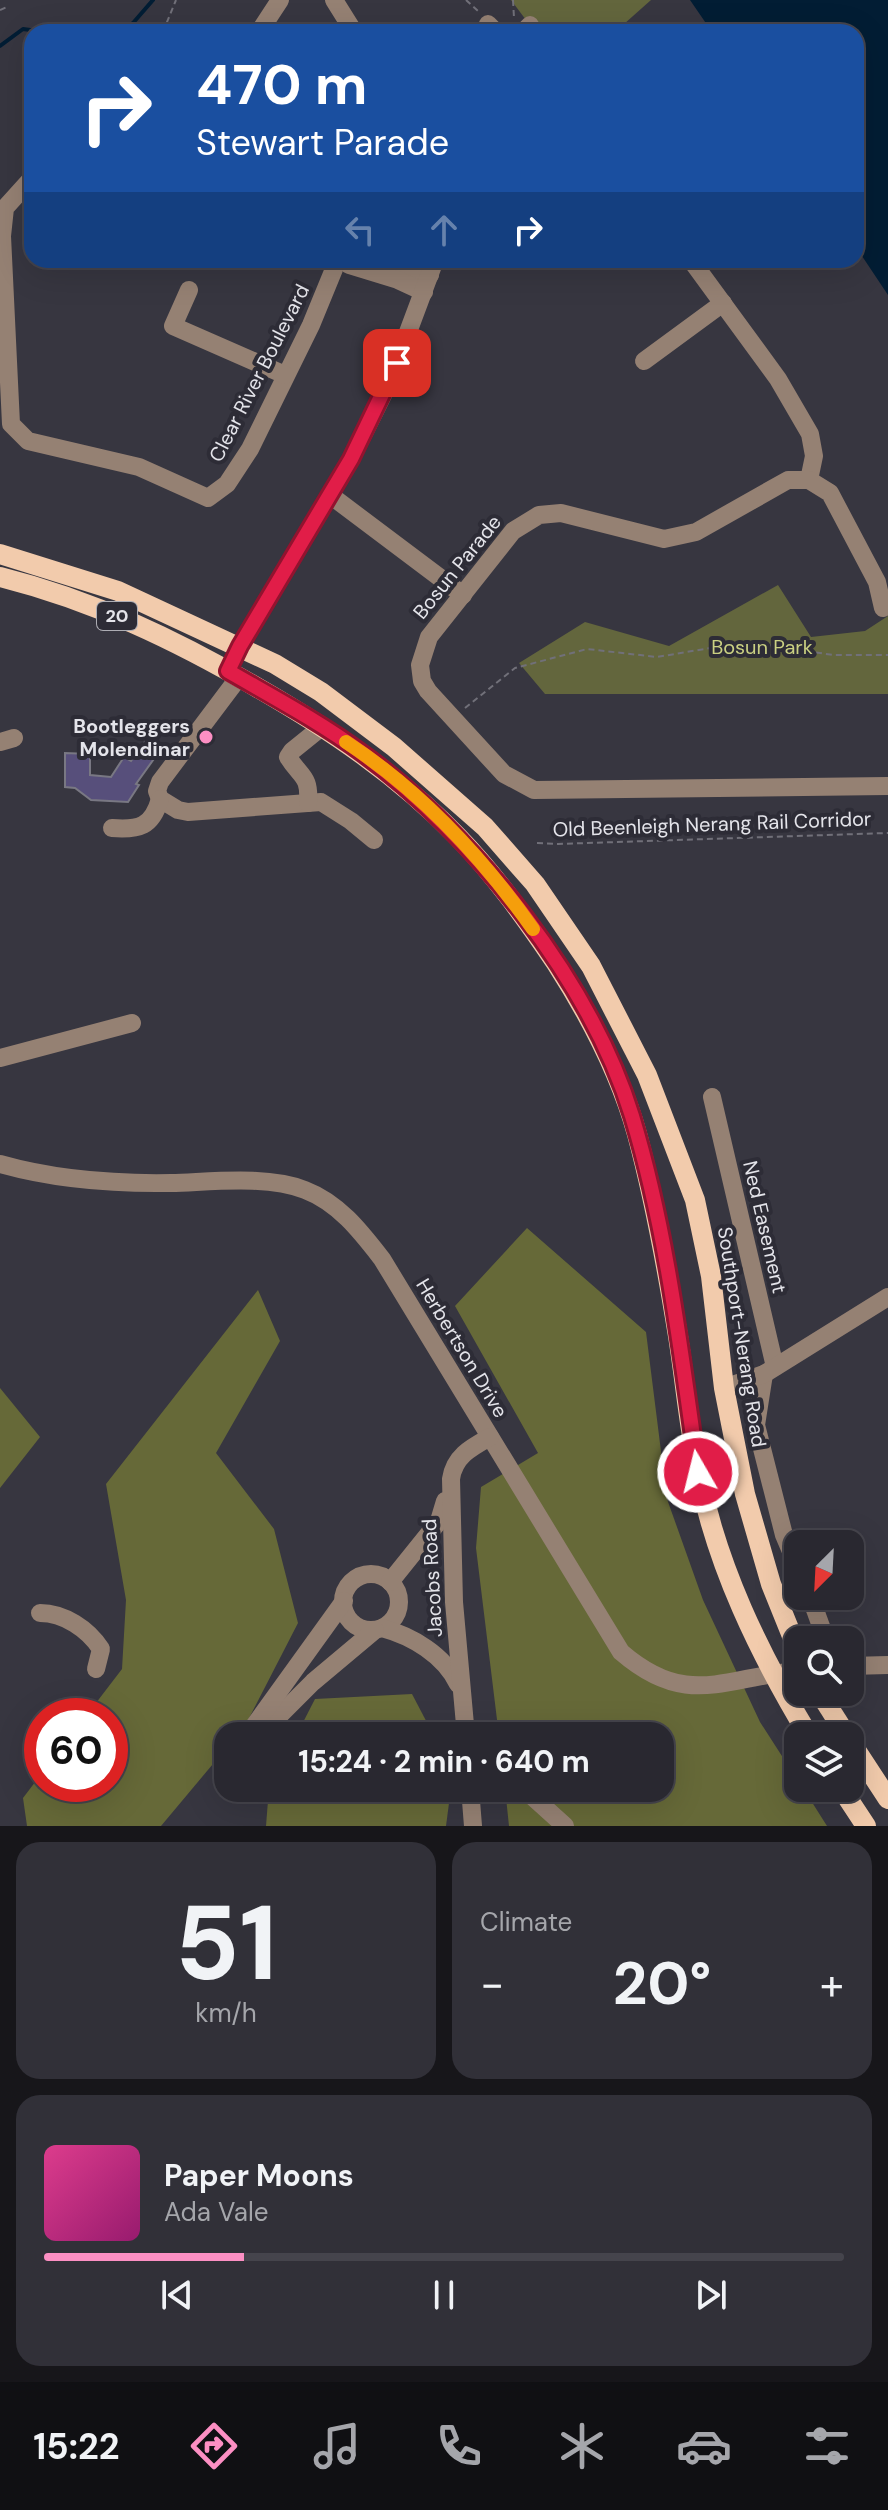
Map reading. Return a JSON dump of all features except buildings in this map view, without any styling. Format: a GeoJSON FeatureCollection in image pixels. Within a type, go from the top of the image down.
{"type":"FeatureCollection","features":[{"type":"Feature","properties":{"kind":"main road","name":"Southport-Nerang Road"},"geometry":{"type":"LineString","coordinates":[[0,554],[118,591],[240,646],[298,678],[363,723],[485,827],[535,884],[591,966],[647,1075],[695,1200],[711,1276],[724,1388],[745,1494],[771,1584],[788,1626]]}},
{"type":"Feature","properties":{"kind":"main road","name":"20"},"geometry":{"type":"LineString","coordinates":[[0,577],[73,599],[144,626],[323,726],[393,777],[460,839],[531,926],[579,999],[631,1114],[658,1223],[698,1472],[715,1535],[734,1593],[771,1673],[801,1722]]}},
{"type":"Feature","properties":{"kind":"main road"},"geometry":{"type":"LineString","coordinates":[[864,1762],[888,1799]]}},
{"type":"Feature","properties":{"kind":"main road"},"geometry":{"type":"LineString","coordinates":[[850,1802],[866,1826]]}},
{"type":"Feature","properties":{"kind":"street"},"geometry":{"type":"LineString","coordinates":[[264,24],[280,0]]}},
{"type":"Feature","properties":{"kind":"street"},"geometry":{"type":"LineString","coordinates":[[334,0],[349,24]]}},
{"type":"Feature","properties":{"kind":"street","name":"Clear River Boulevard"},"geometry":{"type":"LineString","coordinates":[[24,187],[5,208],[2,236],[11,424],[28,441],[139,467],[208,498],[227,484],[250,449],[338,268]]}},
{"type":"Feature","properties":{"kind":"street","name":"Clear River Boulevard"},"geometry":{"type":"LineString","coordinates":[[357,268],[398,280],[429,276]]}},
{"type":"Feature","properties":{"kind":"street"},"geometry":{"type":"LineString","coordinates":[[112,828],[143,826],[156,813],[160,782],[234,674],[240,646],[351,459],[389,383],[429,276],[406,268]]}},
{"type":"Feature","properties":{"kind":"street"},"geometry":{"type":"LineString","coordinates":[[697,268],[778,379],[810,434],[814,456],[809,480],[830,493],[877,582],[883,608]]}},
{"type":"Feature","properties":{"kind":"street"},"geometry":{"type":"LineString","coordinates":[[189,290],[173,326],[285,375]]}},
{"type":"Feature","properties":{"kind":"street"},"geometry":{"type":"LineString","coordinates":[[644,361],[723,303]]}},
{"type":"Feature","properties":{"kind":"street","name":"Bosun Parade"},"geometry":{"type":"LineString","coordinates":[[809,480],[788,480],[696,532],[664,539],[561,513],[539,515],[513,531],[429,637],[420,665],[422,681],[452,719],[504,774],[534,790],[888,786]]}},
{"type":"Feature","properties":{"kind":"street"},"geometry":{"type":"LineString","coordinates":[[330,495],[463,595]]}},
{"type":"Feature","properties":{"kind":"street"},"geometry":{"type":"LineString","coordinates":[[308,803],[309,789],[305,776],[288,757],[323,726]]}},
{"type":"Feature","properties":{"kind":"street"},"geometry":{"type":"LineString","coordinates":[[160,799],[188,812],[308,803],[327,805],[374,840]]}},
{"type":"Feature","properties":{"kind":"street"},"geometry":{"type":"LineString","coordinates":[[0,1058],[132,1023]]}},
{"type":"Feature","properties":{"kind":"street","name":"Ned Easement"},"geometry":{"type":"LineString","coordinates":[[712,1097],[769,1370]]}},
{"type":"Feature","properties":{"kind":"street","name":"Herbertson Drive"},"geometry":{"type":"LineString","coordinates":[[0,1164],[65,1179],[266,1183],[305,1190],[334,1206],[359,1229],[382,1259],[621,1652],[637,1665],[671,1683],[689,1686],[713,1686],[784,1672]]}},
{"type":"Feature","properties":{"kind":"street"},"geometry":{"type":"LineString","coordinates":[[724,1388],[769,1370],[888,1297]]}},
{"type":"Feature","properties":{"kind":"street"},"geometry":{"type":"LineString","coordinates":[[769,1370],[756,1425],[784,1535]]}},
{"type":"Feature","properties":{"kind":"street","name":"Jacobs Road"},"geometry":{"type":"LineString","coordinates":[[464,1722],[454,1602],[451,1472],[461,1456],[490,1437]]}},
{"type":"Feature","properties":{"kind":"street"},"geometry":{"type":"LineString","coordinates":[[390,1582],[429,1535],[439,1521],[445,1501],[451,1497]]}},
{"type":"Feature","properties":{"kind":"street"},"geometry":{"type":"LineString","coordinates":[[257,1722],[344,1601],[348,1587],[360,1577],[376,1575],[390,1582],[397,1591],[399,1607],[392,1621],[323,1674],[276,1719]]}},
{"type":"Feature","properties":{"kind":"street"},"geometry":{"type":"LineString","coordinates":[[344,1601],[346,1613],[353,1623],[363,1629],[378,1629],[420,1645],[450,1669],[460,1685]]}},
{"type":"Feature","properties":{"kind":"street"},"geometry":{"type":"LineString","coordinates":[[40,1613],[51,1613],[76,1624],[97,1642],[101,1649],[96,1669]]}},
{"type":"Feature","properties":{"kind":"street"},"geometry":{"type":"LineString","coordinates":[[864,1666],[888,1665]]}},
{"type":"Feature","properties":{"kind":"street"},"geometry":{"type":"LineString","coordinates":[[471,1802],[473,1826]]}},
{"type":"Feature","properties":{"kind":"street"},"geometry":{"type":"LineString","coordinates":[[538,1802],[565,1826]]}},
{"type":"Feature","properties":{"kind":"path"},"geometry":{"type":"LineString","coordinates":[[166,24],[176,0]]}},
{"type":"Feature","properties":{"kind":"path"},"geometry":{"type":"LineString","coordinates":[[0,10],[9,6]]}},
{"type":"Feature","properties":{"kind":"path"},"geometry":{"type":"LineString","coordinates":[[452,719],[515,668],[587,649],[657,657],[746,642],[833,655],[888,655]]}},
{"type":"Feature","properties":{"kind":"path","name":"Old Beenleigh Nerang Rail Corridor"},"geometry":{"type":"LineString","coordinates":[[537,843],[888,833]]}},
{"type":"Feature","properties":{"kind":"green space"},"geometry":{"type":"Polygon","coordinates":[[[511,0],[651,0],[624,24],[532,24],[511,0]]]}},
{"type":"Feature","properties":{"kind":"green space","name":"Bosun Park"},"geometry":{"type":"Polygon","coordinates":[[[778,585],[811,637],[865,631],[888,616],[888,694],[545,694],[519,663],[585,622],[669,646],[778,585]]]}},
{"type":"Feature","properties":{"kind":"green space"},"geometry":{"type":"Polygon","coordinates":[[[527,1228],[646,1332],[667,1499],[703,1600],[760,1722],[784,1759],[784,1802],[812,1802],[827,1826],[509,1826],[506,1802],[674,1802],[674,1722],[497,1722],[476,1548],[481,1487],[538,1453],[455,1306],[527,1228]]]}},
{"type":"Feature","properties":{"kind":"green space"},"geometry":{"type":"Polygon","coordinates":[[[258,1290],[280,1341],[216,1453],[274,1529],[298,1623],[247,1722],[214,1722],[214,1763],[161,1826],[27,1826],[23,1798],[24,1797],[24,1802],[128,1802],[128,1698],[100,1698],[122,1669],[126,1600],[106,1484],[258,1290]]]}},
{"type":"Feature","properties":{"kind":"green space"},"geometry":{"type":"Polygon","coordinates":[[[0,1388],[40,1437],[0,1488],[0,1388]]]}},
{"type":"Feature","properties":{"kind":"green space"},"geometry":{"type":"Polygon","coordinates":[[[412,1694],[427,1722],[303,1722],[315,1699],[412,1694]]]}},
{"type":"Feature","properties":{"kind":"green space"},"geometry":{"type":"Polygon","coordinates":[[[268,1802],[449,1802],[446,1826],[266,1826],[268,1802]]]}},
{"type":"Feature","properties":{"kind":"water"},"geometry":{"type":"Polygon","coordinates":[[[690,0],[888,0],[888,295],[864,259],[864,24],[706,24],[690,0]]]}},
{"type":"Feature","properties":{"kind":"waterway"},"geometry":{"type":"LineString","coordinates":[[131,24],[153,0]]}},
{"type":"Feature","properties":{"kind":"waterway"},"geometry":{"type":"LineString","coordinates":[[0,46],[24,29]]}},
{"type":"Feature","properties":{"kind":"slow traffic"},"geometry":{"type":"LineString","coordinates":[[346,742],[393,777],[460,839],[533,929]]}},
{"type":"Feature","properties":{"kind":"place","name":"Bootleggers Molendinar"},"geometry":{"type":"Point","coordinates":[206,737]}},
{"type":"Feature","properties":{"kind":"route"},"geometry":{"type":"LineString","coordinates":[[397,363],[351,459],[228,671],[323,726],[361,752],[421,802],[460,839],[497,881],[579,999],[621,1086],[638,1138],[661,1236],[698,1472]]}}]}
